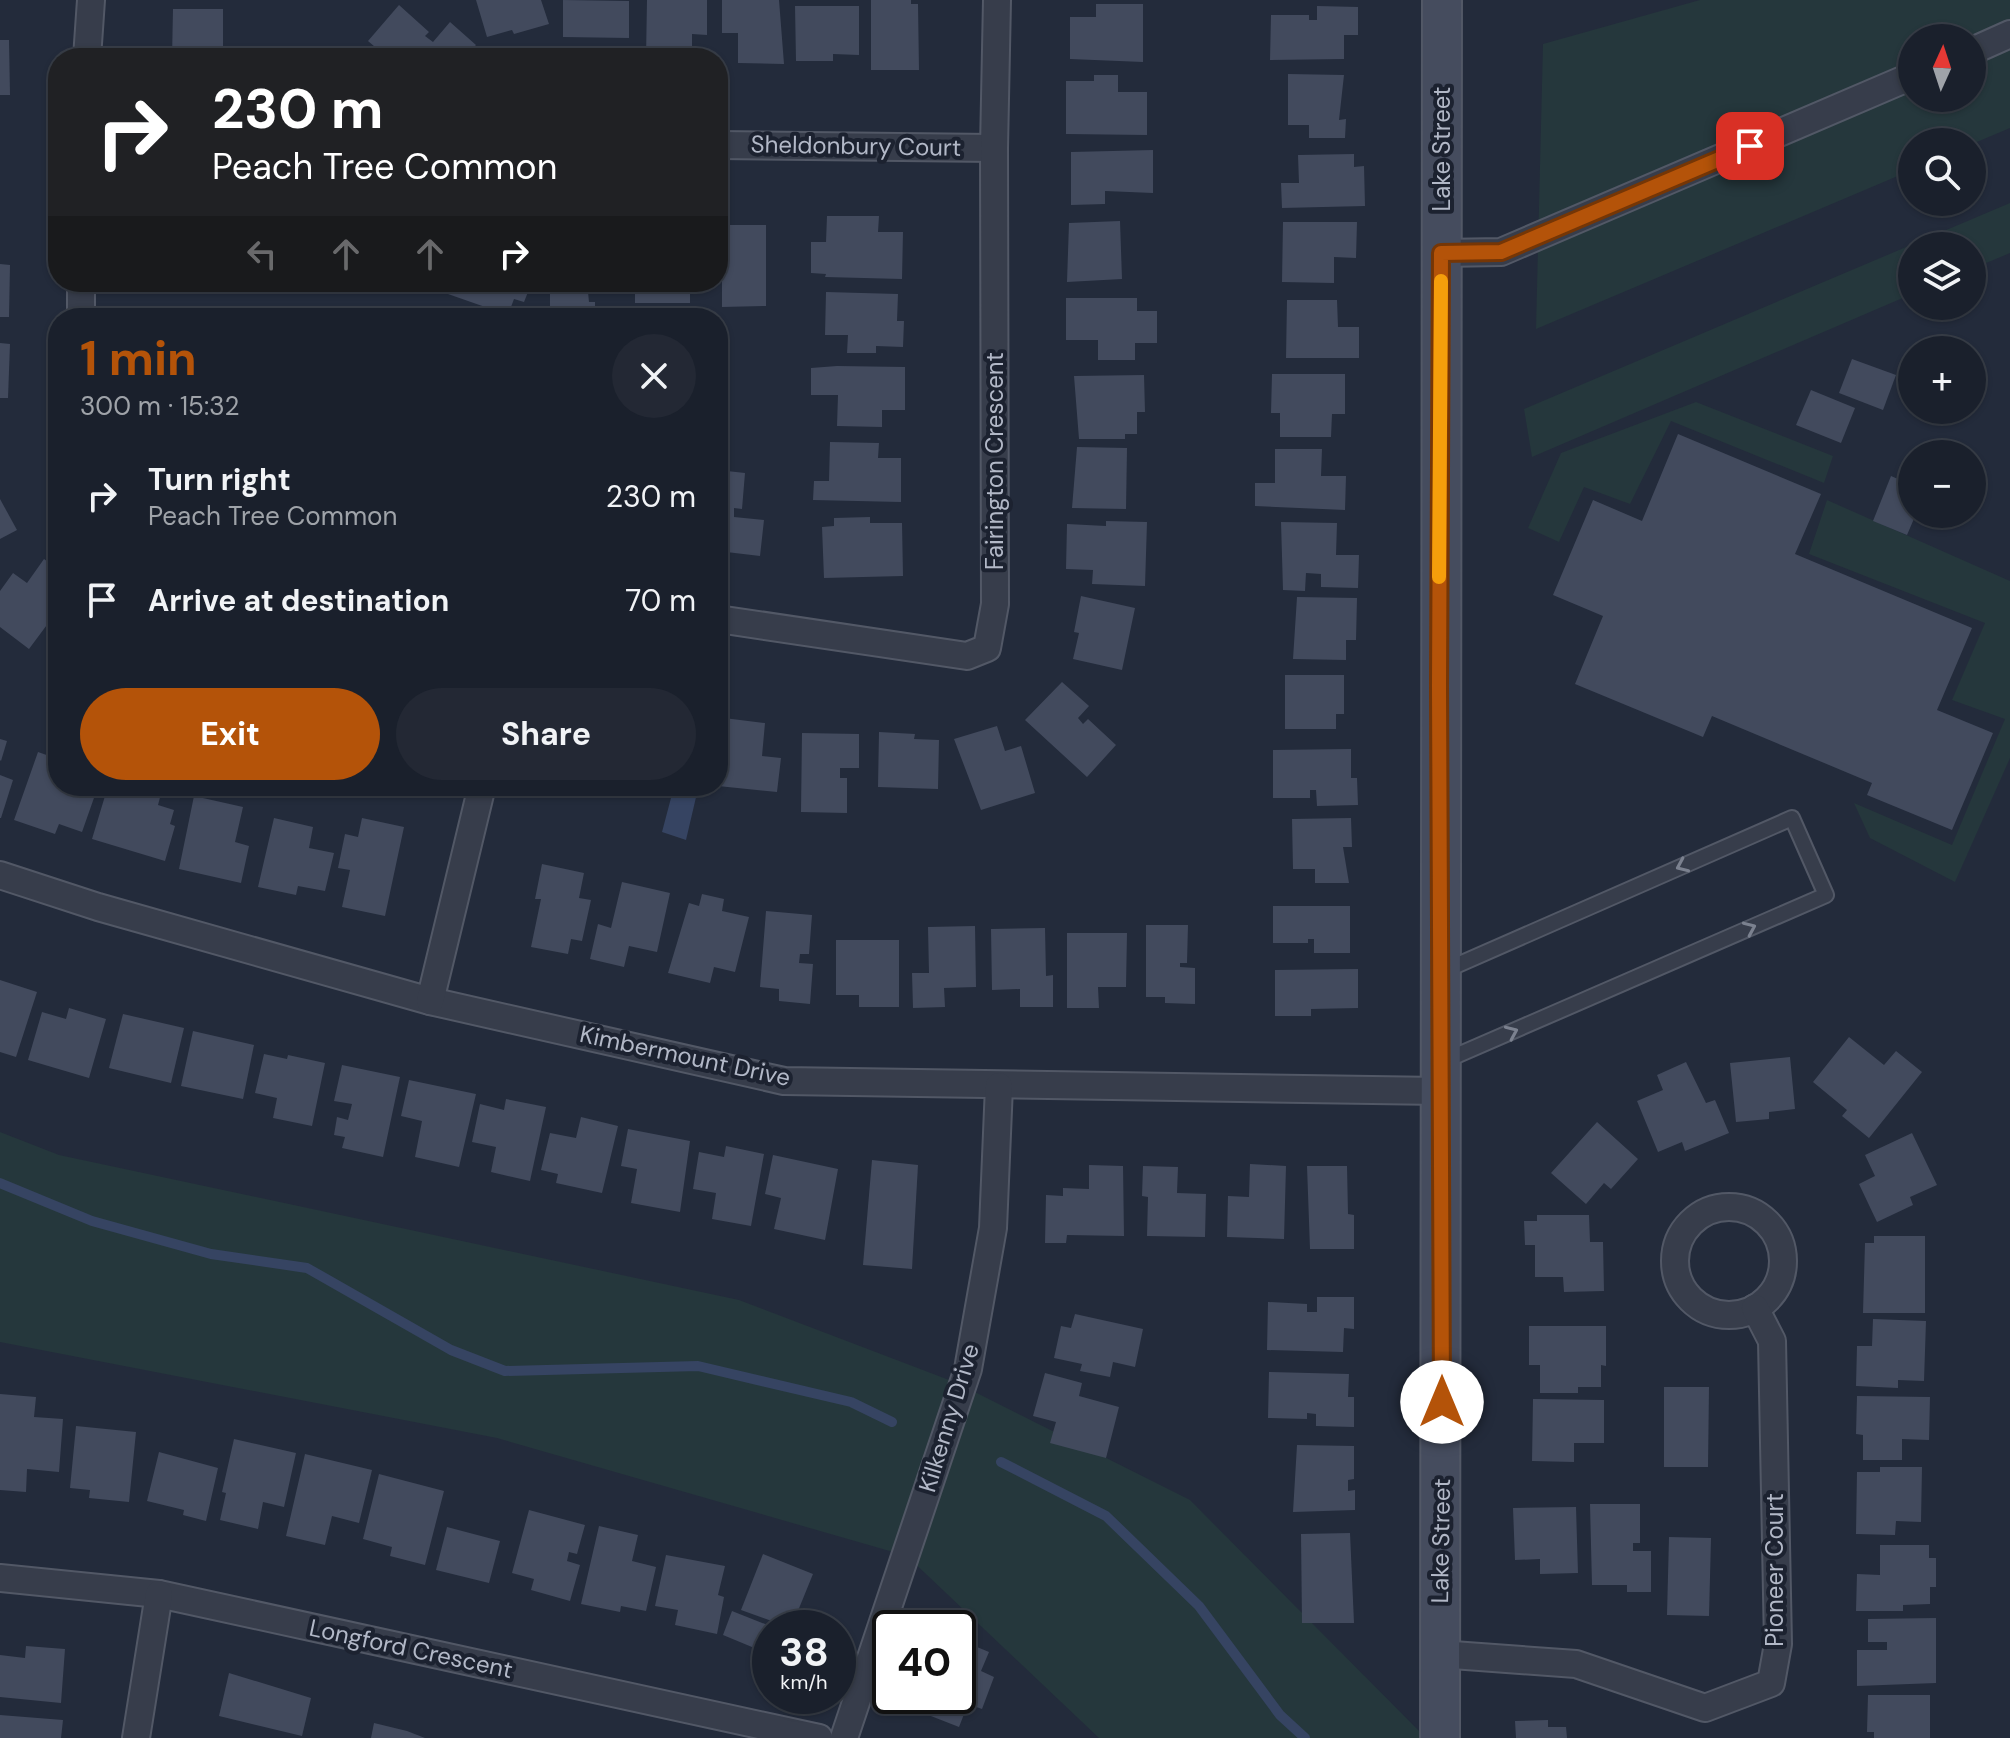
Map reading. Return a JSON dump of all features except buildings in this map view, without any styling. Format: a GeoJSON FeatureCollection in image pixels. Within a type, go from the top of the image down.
{"type":"FeatureCollection","features":[{"type":"Feature","properties":{"kind":"street"},"geometry":{"type":"LineString","coordinates":[[88,48],[91,0]]}},
{"type":"Feature","properties":{"kind":"street","name":"Fairington Crescent"},"geometry":{"type":"LineString","coordinates":[[728,620],[967,656],[987,648],[995,604],[994,148],[997,0]]}},
{"type":"Feature","properties":{"kind":"street","name":"Lake Street"},"geometry":{"type":"LineString","coordinates":[[1440,1738],[1443,1308],[1440,1077],[1442,0]]}},
{"type":"Feature","properties":{"kind":"street"},"geometry":{"type":"LineString","coordinates":[[1986,45],[2010,34]]}},
{"type":"Feature","properties":{"kind":"street"},"geometry":{"type":"LineString","coordinates":[[1441,253],[1501,252],[1898,82]]}},
{"type":"Feature","properties":{"kind":"street","name":"Sheldonbury Court"},"geometry":{"type":"LineString","coordinates":[[728,145],[994,148]]}},
{"type":"Feature","properties":{"kind":"street"},"geometry":{"type":"LineString","coordinates":[[430,1001],[480,796]]}},
{"type":"Feature","properties":{"kind":"street","name":"Kimbermount Drive"},"geometry":{"type":"LineString","coordinates":[[0,875],[98,907],[430,1001],[784,1081],[999,1086],[1440,1077]]}},
{"type":"Feature","properties":{"kind":"street","name":"Kilkenny Drive"},"geometry":{"type":"LineString","coordinates":[[844,1738],[968,1369],[993,1228],[999,1086]]}},
{"type":"Feature","properties":{"kind":"street"},"geometry":{"type":"LineString","coordinates":[[1730,1206],[1760,1216],[1772,1226],[1780,1240],[1782,1271],[1768,1299],[1755,1308],[1724,1315],[1709,1311],[1686,1294],[1675,1267],[1675,1253],[1679,1238],[1700,1215],[1730,1206]]}},
{"type":"Feature","properties":{"kind":"street","name":"Pioneer Court"},"geometry":{"type":"LineString","coordinates":[[1439,1654],[1576,1664],[1705,1708],[1771,1683],[1778,1644],[1772,1341],[1755,1308]]}},
{"type":"Feature","properties":{"kind":"street","name":"Longford Crescent"},"geometry":{"type":"LineString","coordinates":[[0,1578],[159,1594],[819,1738]]}},
{"type":"Feature","properties":{"kind":"street"},"geometry":{"type":"LineString","coordinates":[[136,1738],[159,1594]]}},
{"type":"Feature","properties":{"kind":"lane"},"geometry":{"type":"LineString","coordinates":[[1440,972],[1792,818],[1826,895],[1440,1077]]}},
{"type":"Feature","properties":{"kind":"shaded area"},"geometry":{"type":"Polygon","coordinates":[[[1700,0],[2010,0],[2010,128],[1986,138],[1986,128],[1898,128],[1898,176],[1536,329],[1543,44],[1700,0]]]}},
{"type":"Feature","properties":{"kind":"shaded area"},"geometry":{"type":"Polygon","coordinates":[[[2010,203],[2010,253],[1986,263],[1986,232],[1942,232],[1986,216],[1986,213],[2010,203]]]}},
{"type":"Feature","properties":{"kind":"shaded area"},"geometry":{"type":"Polygon","coordinates":[[[1898,250],[1898,300],[1532,457],[1524,409],[1898,250]]]}},
{"type":"Feature","properties":{"kind":"shaded area"},"geometry":{"type":"Polygon","coordinates":[[[1696,402],[1833,456],[1824,483],[1671,421],[1630,504],[1584,487],[1559,542],[1528,528],[1561,453],[1696,402]]]}},
{"type":"Feature","properties":{"kind":"shaded area"},"geometry":{"type":"Polygon","coordinates":[[[1827,500],[2010,581],[2010,758],[1955,882],[1870,838],[1854,803],[1952,845],[2005,719],[1952,700],[1985,623],[1809,554],[1827,500]]]}},
{"type":"Feature","properties":{"kind":"shaded area"},"geometry":{"type":"Polygon","coordinates":[[[0,1132],[59,1155],[739,1300],[957,1383],[1190,1500],[1426,1738],[1099,1738],[976,1621],[976,1610],[964,1610],[907,1556],[497,1438],[0,1342],[0,1132]]]}},
{"type":"Feature","properties":{"kind":"water"},"geometry":{"type":"Polygon","coordinates":[[[666,796],[696,796],[686,840],[662,832],[671,798],[666,796]]]}},
{"type":"Feature","properties":{"kind":"waterway"},"geometry":{"type":"LineString","coordinates":[[0,1183],[92,1221],[211,1254],[307,1268],[451,1350],[505,1371],[698,1366],[851,1402],[892,1422]]}},
{"type":"Feature","properties":{"kind":"waterway"},"geometry":{"type":"LineString","coordinates":[[1001,1462],[1106,1516],[1199,1606],[1280,1715],[1305,1738]]}},
{"type":"Feature","properties":{"kind":"slow traffic"},"geometry":{"type":"LineString","coordinates":[[1439,577],[1441,281]]}},
{"type":"Feature","properties":{"kind":"route"},"geometry":{"type":"LineString","coordinates":[[1442,1402],[1441,253],[1501,252],[1750,146]]}}]}
